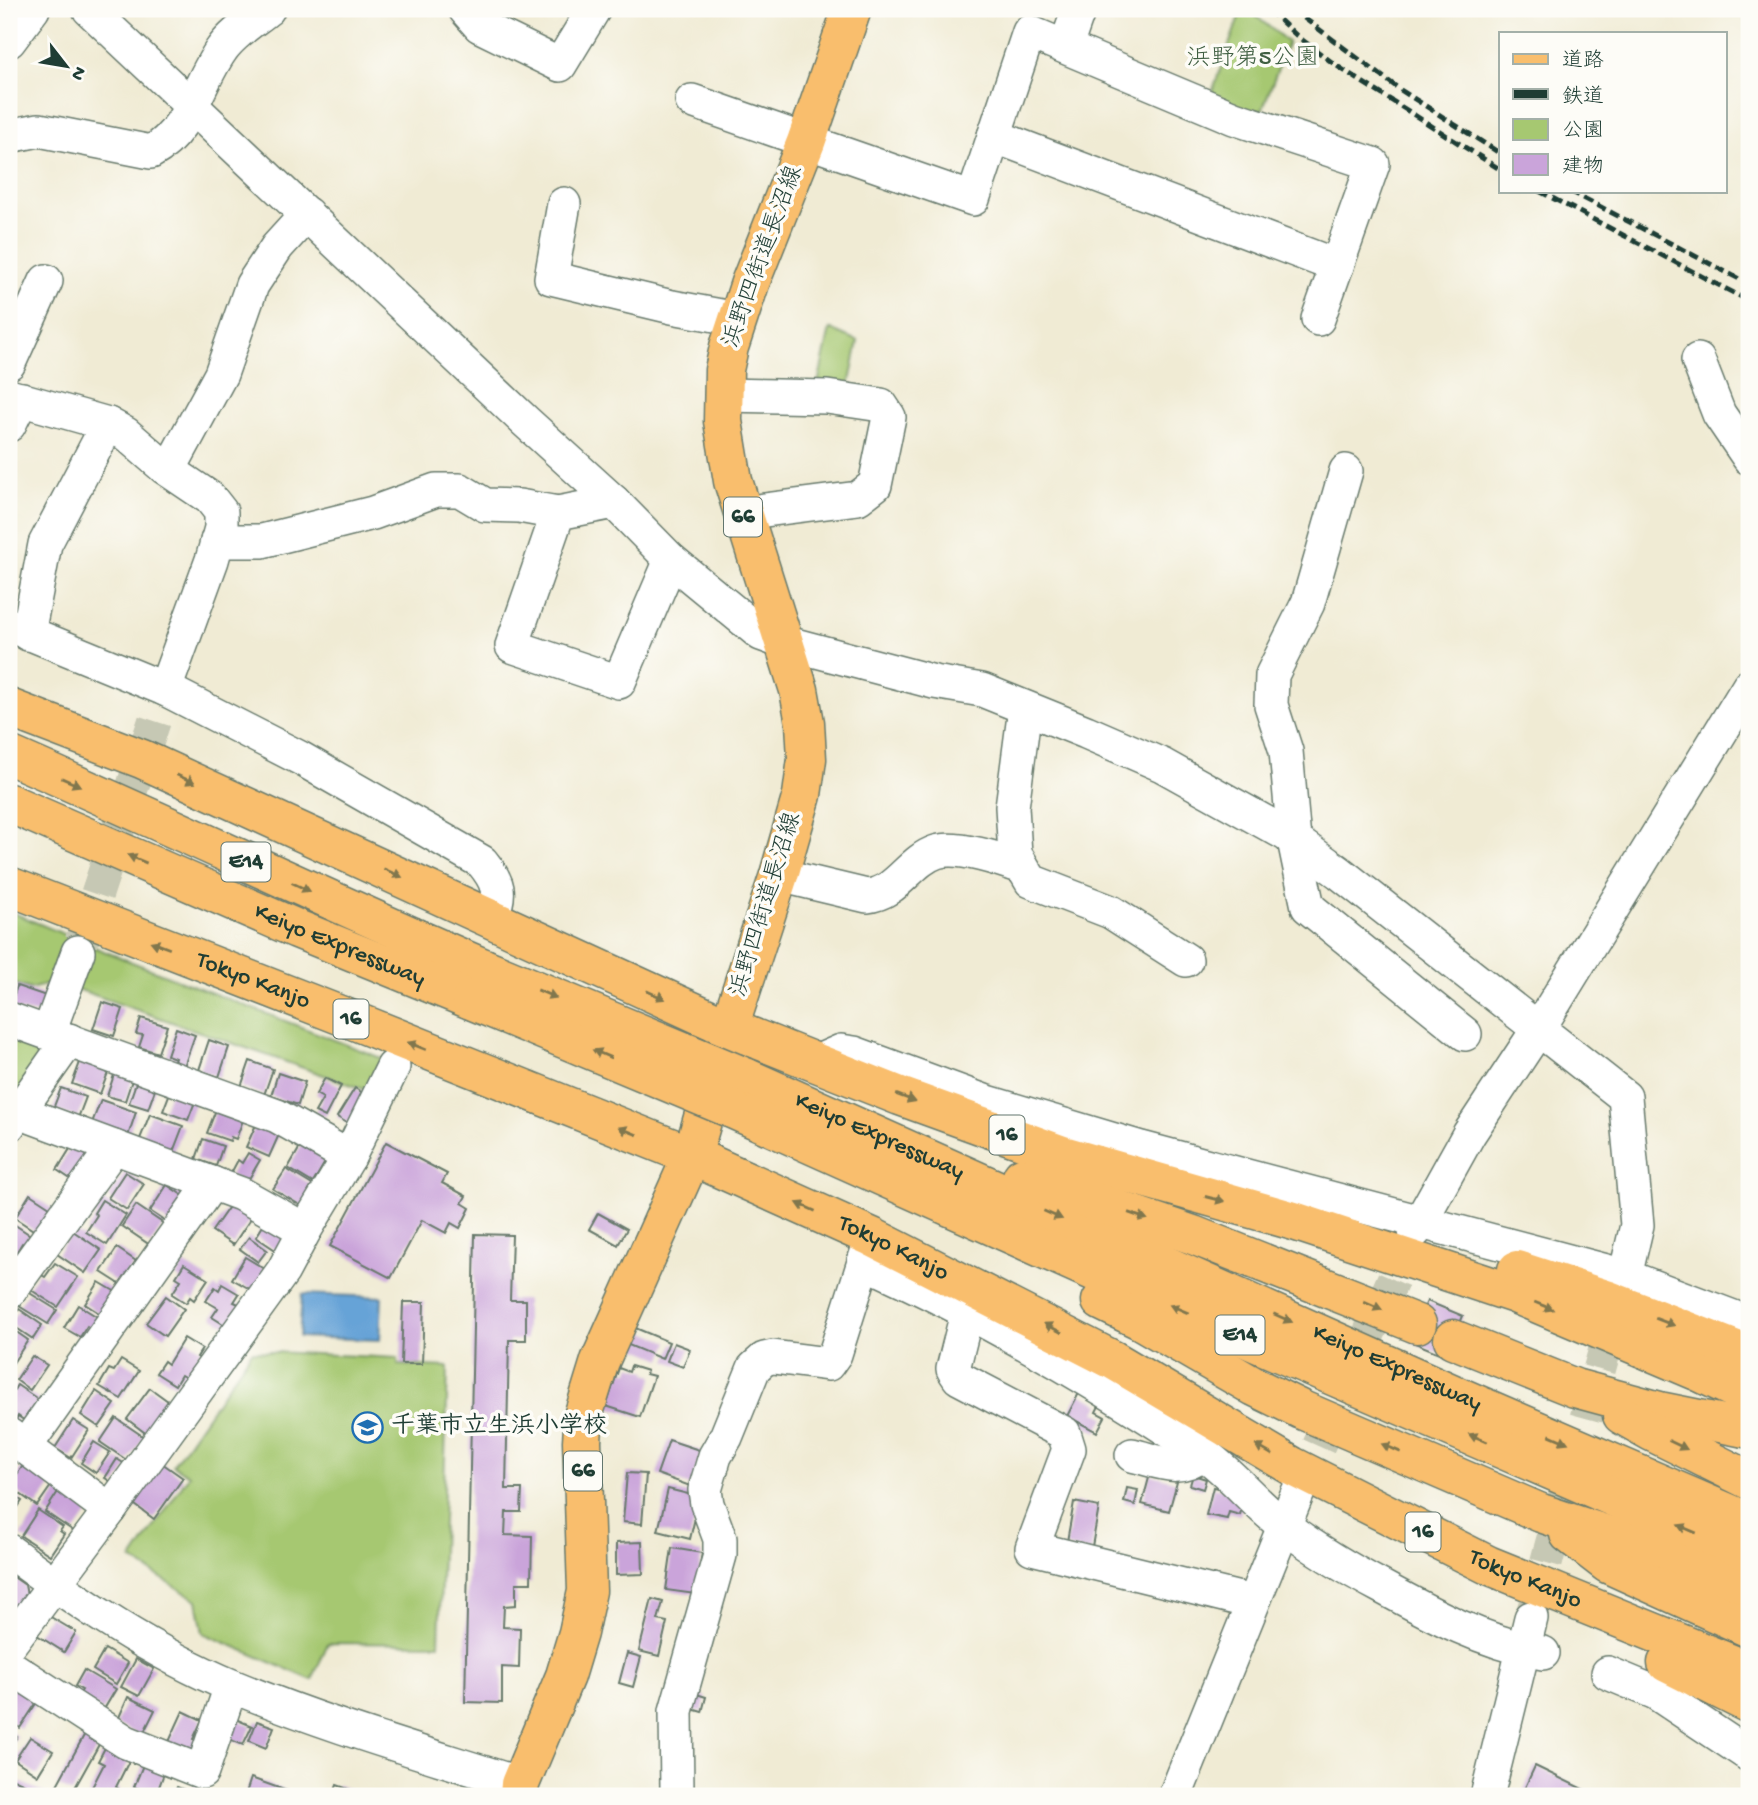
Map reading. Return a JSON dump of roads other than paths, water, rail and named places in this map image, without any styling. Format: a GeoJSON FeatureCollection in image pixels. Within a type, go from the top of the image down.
{"type":"FeatureCollection","features":[{"type":"Feature","properties":{"kind":"main road","name":"浜野四街道長沼線"},"geometry":{"type":"LineString","coordinates":[[520,1790],[565,1676],[587,1591],[582,1441],[584,1413],[600,1361],[692,1156],[802,795],[807,759],[805,723],[799,691],[741,513],[723,421],[724,370],[737,319],[806,142],[852,9]]}},
{"type":"Feature","properties":{"kind":"main road","name":"16"},"geometry":{"type":"LineString","coordinates":[[9,708],[142,759],[729,1028],[900,1096],[1063,1155],[1294,1221],[1515,1294],[1697,1371],[1749,1396]]}},
{"type":"Feature","properties":{"kind":"main road","name":"Keiyo Expressway"},"geometry":{"type":"LineString","coordinates":[[9,755],[125,805],[352,911],[477,984]]}},
{"type":"Feature","properties":{"kind":"main road","name":"Keiyo Expressway"},"geometry":{"type":"LineString","coordinates":[[9,803],[297,929],[477,984],[739,1093],[840,1120],[1749,1522]]}},
{"type":"Feature","properties":{"kind":"main road","name":"Tokyo Kanjo"},"geometry":{"type":"LineString","coordinates":[[9,886],[692,1156],[868,1250],[1114,1360],[1292,1466],[1488,1565],[1749,1671]]}},
{"type":"Feature","properties":{"kind":"main road","name":"Keiyo Expressway"},"geometry":{"type":"LineString","coordinates":[[739,1093],[780,1132],[1153,1298],[1749,1556]]}},
{"type":"Feature","properties":{"kind":"main road"},"geometry":{"type":"LineString","coordinates":[[840,1120],[891,1129],[1193,1235],[1417,1324]]}},
{"type":"Feature","properties":{"kind":"main road"},"geometry":{"type":"LineString","coordinates":[[780,1132],[817,1165],[1140,1320],[1255,1387],[1302,1410],[1541,1513],[1622,1540],[1749,1593]]}},
{"type":"Feature","properties":{"kind":"main road"},"geometry":{"type":"LineString","coordinates":[[1294,1221],[1340,1222],[1476,1257],[1606,1299],[1749,1355]]}},
{"type":"Feature","properties":{"kind":"main road"},"geometry":{"type":"LineString","coordinates":[[1453,1339],[1575,1388],[1660,1411],[1749,1429]]}},
{"type":"Feature","properties":{"kind":"main road"},"geometry":{"type":"LineString","coordinates":[[1575,1388],[1652,1432],[1749,1480]]}},
{"type":"Feature","properties":{"kind":"main road"},"geometry":{"type":"LineString","coordinates":[[1541,1513],[1608,1564],[1749,1628]]}},
{"type":"Feature","properties":{"kind":"main road"},"geometry":{"type":"LineString","coordinates":[[1488,1565],[1655,1657],[1749,1704]]}},
{"type":"Feature","properties":{"kind":"street"},"geometry":{"type":"LineString","coordinates":[[9,41],[33,9]]}},
{"type":"Feature","properties":{"kind":"street"},"geometry":{"type":"LineString","coordinates":[[89,9],[614,502],[671,560],[761,634],[934,682],[982,690],[1162,765],[1294,840],[1625,1097],[1637,1225],[1623,1283]]}},
{"type":"Feature","properties":{"kind":"street"},"geometry":{"type":"LineString","coordinates":[[465,9],[480,26],[560,65],[594,9]]}},
{"type":"Feature","properties":{"kind":"street"},"geometry":{"type":"LineString","coordinates":[[1066,46],[1079,9]]}},
{"type":"Feature","properties":{"kind":"street"},"geometry":{"type":"LineString","coordinates":[[9,136],[39,130],[151,152],[161,147],[192,105],[207,72],[224,46],[248,15]]}},
{"type":"Feature","properties":{"kind":"street"},"geometry":{"type":"LineString","coordinates":[[692,101],[972,199],[1029,32],[1234,118],[1373,164],[1318,319]]}},
{"type":"Feature","properties":{"kind":"street"},"geometry":{"type":"LineString","coordinates":[[994,136],[1336,266]]}},
{"type":"Feature","properties":{"kind":"street"},"geometry":{"type":"LineString","coordinates":[[564,204],[551,278],[737,319]]}},
{"type":"Feature","properties":{"kind":"street"},"geometry":{"type":"LineString","coordinates":[[169,470],[221,374],[252,285],[277,247],[307,214]]}},
{"type":"Feature","properties":{"kind":"street"},"geometry":{"type":"LineString","coordinates":[[9,363],[46,281]]}},
{"type":"Feature","properties":{"kind":"street"},"geometry":{"type":"LineString","coordinates":[[1698,360],[1719,414],[1749,458]]}},
{"type":"Feature","properties":{"kind":"street"},"geometry":{"type":"LineString","coordinates":[[724,395],[827,397],[881,405],[889,417],[875,485],[858,498],[741,513]]}},
{"type":"Feature","properties":{"kind":"street"},"geometry":{"type":"LineString","coordinates":[[13,407],[108,424],[125,433],[169,470],[210,498],[220,513],[221,528],[217,541],[190,625],[165,689]]}},
{"type":"Feature","properties":{"kind":"street"},"geometry":{"type":"LineString","coordinates":[[108,424],[45,544],[19,629],[165,689],[300,758],[482,862],[493,876],[497,889],[498,901],[491,918]]}},
{"type":"Feature","properties":{"kind":"street"},"geometry":{"type":"LineString","coordinates":[[1346,471],[1308,603],[1272,674],[1271,705],[1286,751],[1294,840],[1308,907],[1465,1034]]}},
{"type":"Feature","properties":{"kind":"street"},"geometry":{"type":"LineString","coordinates":[[217,541],[262,541],[373,513],[436,490],[460,490],[485,505],[519,506],[558,513],[614,502]]}},
{"type":"Feature","properties":{"kind":"street"},"geometry":{"type":"LineString","coordinates":[[558,513],[512,646],[618,682],[671,560]]}},
{"type":"Feature","properties":{"kind":"street"},"geometry":{"type":"LineString","coordinates":[[1417,1225],[1469,1134],[1539,1028],[1749,686]]}},
{"type":"Feature","properties":{"kind":"street"},"geometry":{"type":"LineString","coordinates":[[9,690],[42,704],[142,759]]}},
{"type":"Feature","properties":{"kind":"street"},"geometry":{"type":"LineString","coordinates":[[1025,708],[1012,807],[1015,854],[1022,867],[1031,881],[1111,912],[1186,960]]}},
{"type":"Feature","properties":{"kind":"street"},"geometry":{"type":"LineString","coordinates":[[779,875],[867,895],[880,894],[891,888],[923,860],[937,852],[992,856],[1022,867]]}},
{"type":"Feature","properties":{"kind":"street"},"geometry":{"type":"LineString","coordinates":[[78,953],[59,1036],[14,1119],[114,1147],[241,1194],[305,1230]]}},
{"type":"Feature","properties":{"kind":"street"},"geometry":{"type":"LineString","coordinates":[[9,1019],[276,1116],[349,1157]]}},
{"type":"Feature","properties":{"kind":"street"},"geometry":{"type":"LineString","coordinates":[[816,1062],[841,1051],[854,1053],[984,1101],[1623,1283],[1749,1323]]}},
{"type":"Feature","properties":{"kind":"street"},"geometry":{"type":"LineString","coordinates":[[9,1645],[283,1271],[349,1157],[393,1067]]}},
{"type":"Feature","properties":{"kind":"street"},"geometry":{"type":"LineString","coordinates":[[9,1292],[114,1147]]}},
{"type":"Feature","properties":{"kind":"street"},"geometry":{"type":"LineString","coordinates":[[110,1510],[17,1441],[212,1183]]}},
{"type":"Feature","properties":{"kind":"street"},"geometry":{"type":"LineString","coordinates":[[675,1796],[676,1711],[720,1555],[720,1539],[707,1504],[705,1490],[715,1456],[726,1437],[754,1368],[764,1359],[773,1357],[828,1364],[835,1354],[868,1250],[919,1287],[1039,1351],[1203,1453],[1283,1525],[1343,1566],[1479,1636],[1532,1651]]}},
{"type":"Feature","properties":{"kind":"street"},"geometry":{"type":"LineString","coordinates":[[967,1313],[953,1369],[959,1378],[1063,1433],[1068,1441],[1069,1449],[1031,1548],[1252,1602]]}},
{"type":"Feature","properties":{"kind":"street"},"geometry":{"type":"LineString","coordinates":[[1132,1455],[1176,1466],[1191,1464],[1203,1453]]}},
{"type":"Feature","properties":{"kind":"street"},"geometry":{"type":"LineString","coordinates":[[1175,1796],[1298,1492]]}},
{"type":"Feature","properties":{"kind":"street"},"geometry":{"type":"LineString","coordinates":[[9,1551],[96,1614],[232,1686],[520,1790]]}},
{"type":"Feature","properties":{"kind":"street"},"geometry":{"type":"LineString","coordinates":[[1487,1796],[1532,1651],[1531,1618]]}},
{"type":"Feature","properties":{"kind":"street"},"geometry":{"type":"LineString","coordinates":[[9,1666],[126,1742],[202,1772],[232,1686]]}},
{"type":"Feature","properties":{"kind":"street"},"geometry":{"type":"LineString","coordinates":[[1608,1673],[1656,1693],[1749,1755]]}},
{"type":"Feature","properties":{"kind":"water"},"geometry":{"type":"Polygon","coordinates":[[[302,1294],[382,1297],[380,1340],[299,1337],[302,1294]]]}},
{"type":"Feature","properties":{"kind":"tunnel"},"geometry":{"type":"LineString","coordinates":[[81,942],[165,689]]}},
{"type":"Feature","properties":{"kind":"tunnel"},"geometry":{"type":"LineString","coordinates":[[1298,1492],[1414,1233]]}},
{"type":"Feature","properties":{"kind":"tunnel"},"geometry":{"type":"LineString","coordinates":[[1533,1611],[1616,1309]]}},
{"type":"Feature","properties":{"kind":"railway"},"geometry":{"type":"LineString","coordinates":[[1268,9],[1297,36],[1337,66],[1499,169]]}},
{"type":"Feature","properties":{"kind":"railway"},"geometry":{"type":"LineString","coordinates":[[1292,9],[1399,89],[1499,153]]}},
{"type":"Feature","properties":{"kind":"railway"},"geometry":{"type":"LineString","coordinates":[[1541,192],[1749,301]]}},
{"type":"Feature","properties":{"kind":"railway"},"geometry":{"type":"LineString","coordinates":[[1572,192],[1749,284]]}},
{"type":"Feature","properties":{"kind":"place","name":"千葉市立生浜小学校"},"geometry":{"type":"Point","coordinates":[368,1427]}},
{"type":"Feature","properties":{"kind":"park label","name":"浜野第5公園"},"geometry":{"type":"Point","coordinates":[1253,59]}}]}
